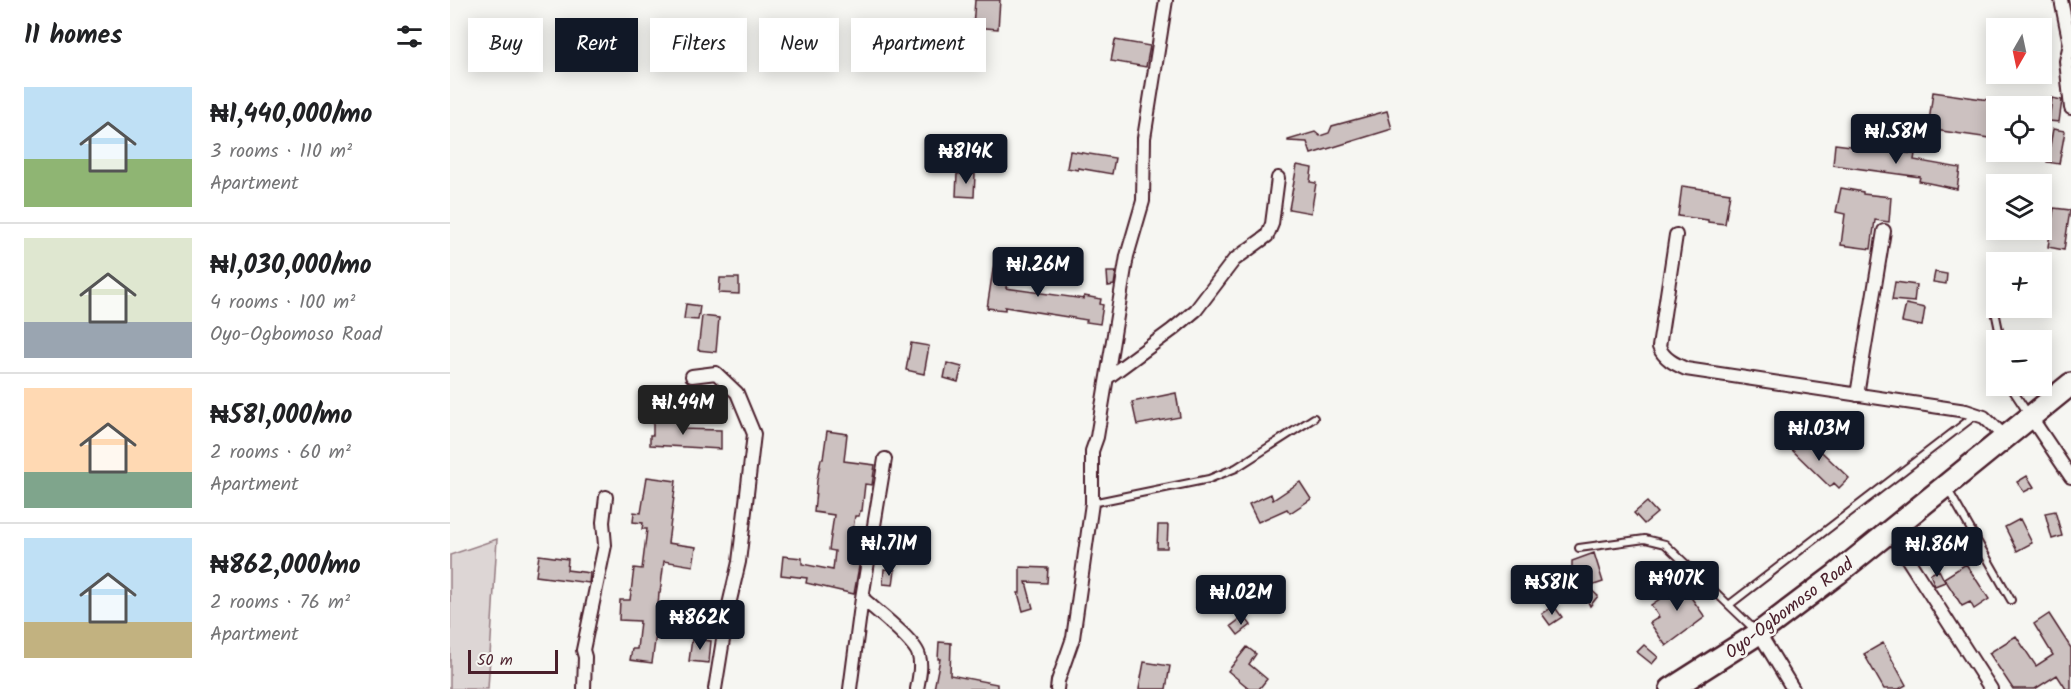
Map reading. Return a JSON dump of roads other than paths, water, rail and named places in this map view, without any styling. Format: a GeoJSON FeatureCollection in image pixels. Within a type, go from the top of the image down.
{"type":"FeatureCollection","features":[{"type":"Feature","properties":{"kind":"highway","name":"Oyo-Ogbomoso Road"},"geometry":{"type":"LineString","coordinates":[[1671,689],[1759,633],[1837,574],[2071,384]]}},
{"type":"Feature","properties":{"kind":"street"},"geometry":{"type":"LineString","coordinates":[[1057,689],[1073,638],[1092,503],[1092,451],[1097,437],[1127,256],[1143,201],[1144,138],[1166,0]]}},
{"type":"Feature","properties":{"kind":"street"},"geometry":{"type":"LineString","coordinates":[[2061,0],[2070,44],[2066,62],[2071,108]]}},
{"type":"Feature","properties":{"kind":"street"},"geometry":{"type":"LineString","coordinates":[[1107,378],[1196,310],[1234,260],[1268,236],[1272,224],[1278,178]]}},
{"type":"Feature","properties":{"kind":"street"},"geometry":{"type":"LineString","coordinates":[[1857,395],[1884,231]]}},
{"type":"Feature","properties":{"kind":"street"},"geometry":{"type":"LineString","coordinates":[[1676,235],[1659,347],[1667,359],[1686,369],[1977,414],[1984,417],[2005,437]]}},
{"type":"Feature","properties":{"kind":"street"},"geometry":{"type":"LineString","coordinates":[[692,376],[716,373],[737,393],[754,434],[739,562],[728,609],[715,689]]}},
{"type":"Feature","properties":{"kind":"street"},"geometry":{"type":"LineString","coordinates":[[2030,416],[2071,477]]}},
{"type":"Feature","properties":{"kind":"street"},"geometry":{"type":"LineString","coordinates":[[850,689],[862,598],[885,459]]}},
{"type":"Feature","properties":{"kind":"street"},"geometry":{"type":"LineString","coordinates":[[584,689],[585,657],[583,650],[605,544],[603,522],[606,497]]}},
{"type":"Feature","properties":{"kind":"street"},"geometry":{"type":"LineString","coordinates":[[1889,530],[1991,689]]}},
{"type":"Feature","properties":{"kind":"street"},"geometry":{"type":"LineString","coordinates":[[862,598],[913,644],[919,654],[920,665],[917,689]]}},
{"type":"Feature","properties":{"kind":"street"},"geometry":{"type":"LineString","coordinates":[[1759,633],[1793,689]]}},
{"type":"Feature","properties":{"kind":"lane"},"geometry":{"type":"LineString","coordinates":[[2017,396],[2030,416]]}},
{"type":"Feature","properties":{"kind":"lane"},"geometry":{"type":"LineString","coordinates":[[1729,605],[1977,414]]}},
{"type":"Feature","properties":{"kind":"lane"},"geometry":{"type":"LineString","coordinates":[[1092,503],[1209,479],[1236,468],[1314,418]]}},
{"type":"Feature","properties":{"kind":"lane"},"geometry":{"type":"LineString","coordinates":[[1946,486],[2011,600]]}},
{"type":"Feature","properties":{"kind":"lane"},"geometry":{"type":"LineString","coordinates":[[1579,548],[1645,539],[1665,544],[1759,633]]}}]}
